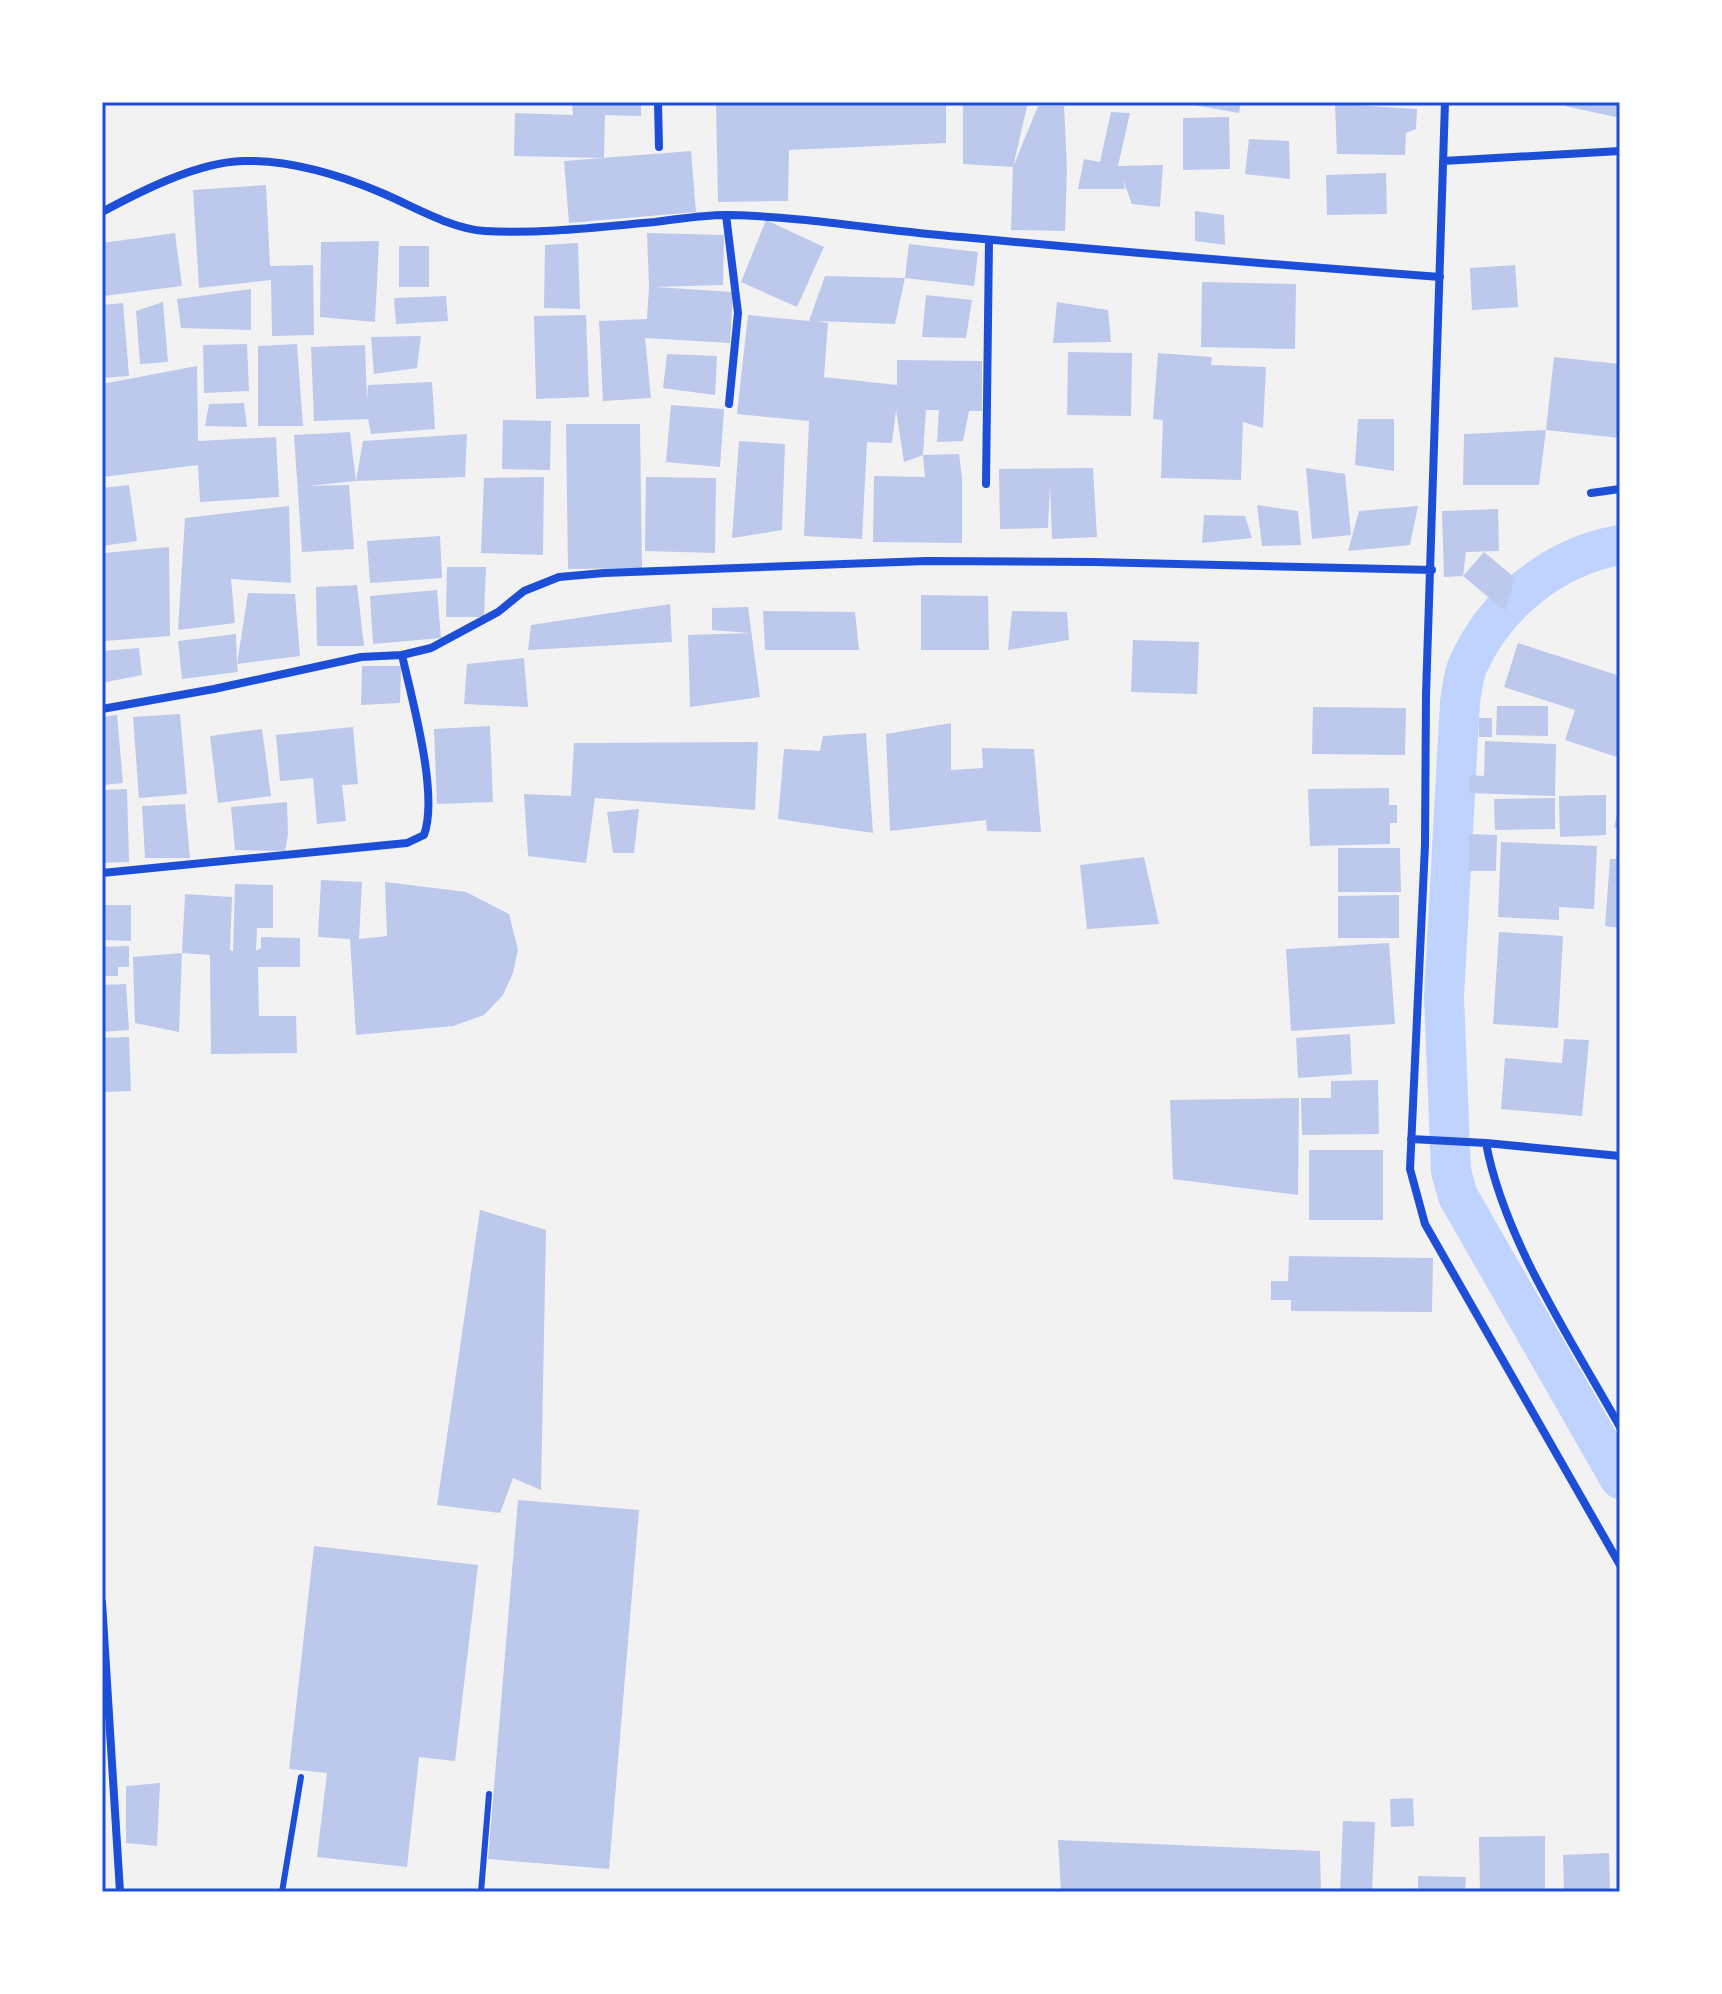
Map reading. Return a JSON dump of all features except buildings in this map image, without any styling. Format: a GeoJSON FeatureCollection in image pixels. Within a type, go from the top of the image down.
{"type":"FeatureCollection","features":[{"type":"Feature","properties":{"kind":"street"},"geometry":{"type":"LineString","coordinates":[[658,102],[659,147]]}},
{"type":"Feature","properties":{"kind":"street"},"geometry":{"type":"LineString","coordinates":[[1445,102],[1426,695],[1425,845],[1415,1138],[1410,1169],[1425,1224],[1620,1565]]}},
{"type":"Feature","properties":{"kind":"street"},"geometry":{"type":"LineString","coordinates":[[1443,161],[1620,151]]}},
{"type":"Feature","properties":{"kind":"street"},"geometry":{"type":"LineString","coordinates":[[102,212],[150,188],[210,167],[242,161],[293,166],[343,179],[426,214],[478,231],[538,232],[726,215],[838,222],[989,240],[1440,277]]}},
{"type":"Feature","properties":{"kind":"street"},"geometry":{"type":"LineString","coordinates":[[726,215],[738,313],[729,404]]}},
{"type":"Feature","properties":{"kind":"street"},"geometry":{"type":"LineString","coordinates":[[986,484],[989,240]]}},
{"type":"Feature","properties":{"kind":"street"},"geometry":{"type":"LineString","coordinates":[[1591,493],[1620,489]]}},
{"type":"Feature","properties":{"kind":"street"},"geometry":{"type":"LineString","coordinates":[[102,709],[214,689],[361,657],[402,655],[431,648],[498,612],[524,591],[559,577],[926,561],[1432,570]]}},
{"type":"Feature","properties":{"kind":"street"},"geometry":{"type":"LineString","coordinates":[[102,873],[407,843],[424,835],[429,820],[424,760],[402,655]]}},
{"type":"Feature","properties":{"kind":"street"},"geometry":{"type":"LineString","coordinates":[[1415,1138],[1620,1156]]}},
{"type":"Feature","properties":{"kind":"street"},"geometry":{"type":"LineString","coordinates":[[1486,1143],[1493,1177],[1540,1285],[1620,1427]]}},
{"type":"Feature","properties":{"kind":"street"},"geometry":{"type":"LineString","coordinates":[[102,1602],[120,1892]]}},
{"type":"Feature","properties":{"kind":"lane"},"geometry":{"type":"LineString","coordinates":[[282,1892],[301,1777]]}},
{"type":"Feature","properties":{"kind":"lane"},"geometry":{"type":"LineString","coordinates":[[481,1892],[489,1794]]}},
{"type":"Feature","properties":{"kind":"waterway"},"geometry":{"type":"LineString","coordinates":[[1620,545],[1572,560],[1529,586],[1494,622],[1466,669],[1460,702],[1444,996],[1451,1171],[1458,1196],[1620,1479]]}}]}
